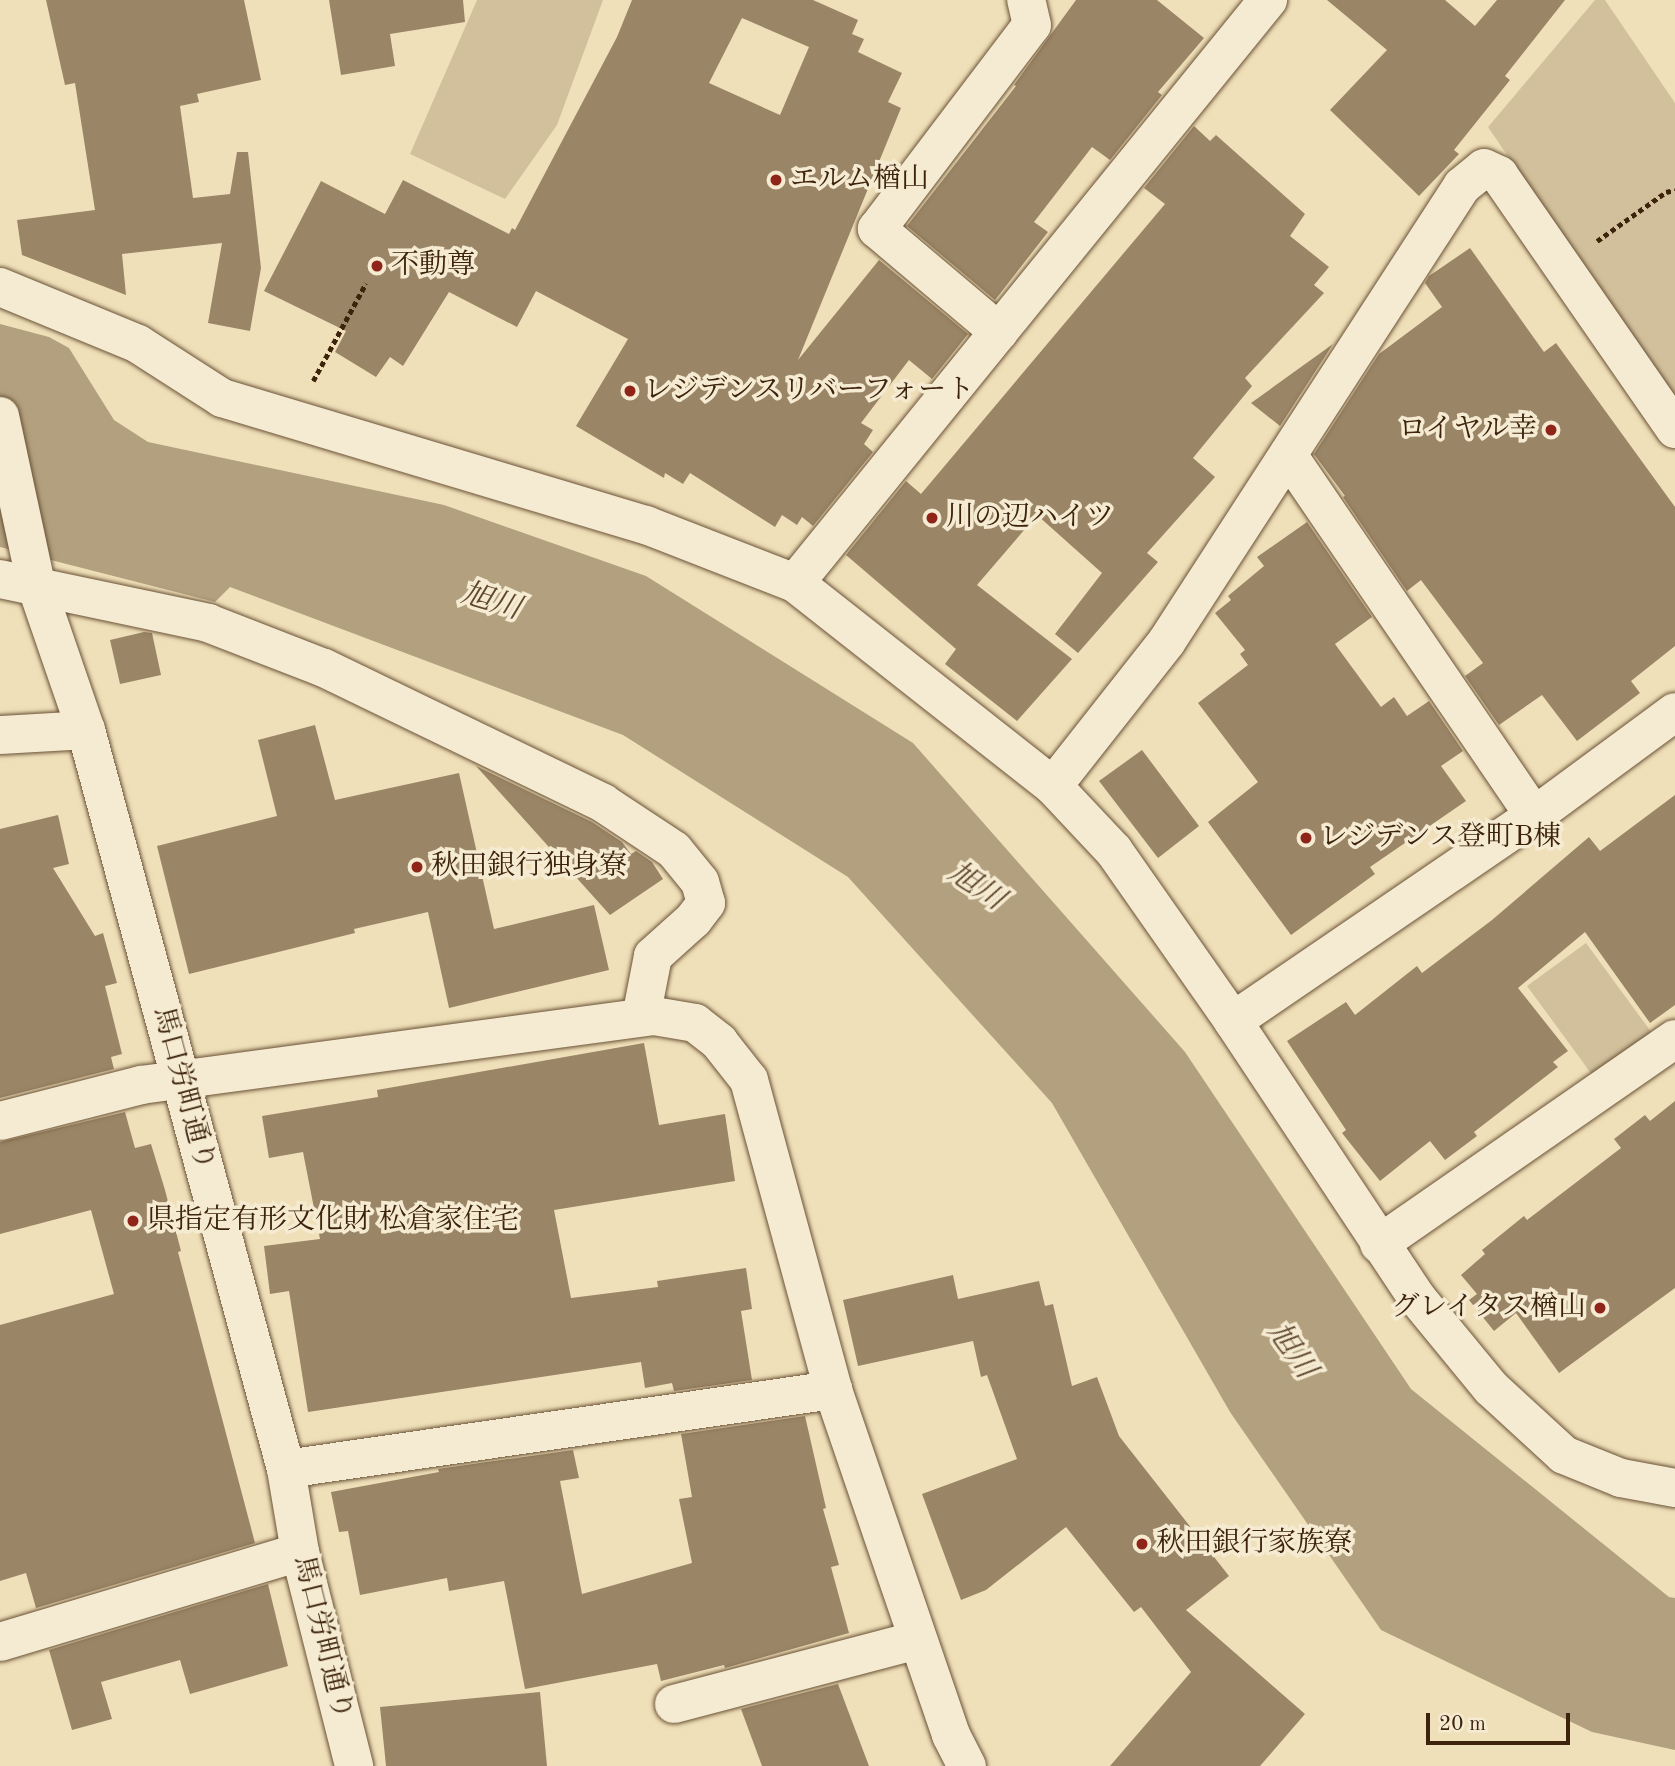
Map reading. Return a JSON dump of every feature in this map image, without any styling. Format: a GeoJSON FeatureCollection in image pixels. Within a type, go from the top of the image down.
{"type":"FeatureCollection","features":[{"type":"Feature","properties":{"kind":"street"},"geometry":{"type":"LineString","coordinates":[[999,332],[877,229],[1032,25],[1026,0]]}},
{"type":"Feature","properties":{"kind":"street"},"geometry":{"type":"LineString","coordinates":[[795,583],[1268,0]]}},
{"type":"Feature","properties":{"kind":"street"},"geometry":{"type":"LineString","coordinates":[[1053,786],[1167,641],[1462,186],[1484,168],[1499,175],[1675,429]]}},
{"type":"Feature","properties":{"kind":"street"},"geometry":{"type":"LineString","coordinates":[[0,287],[138,344],[222,398],[646,525],[795,583],[1053,786],[1114,851],[1233,1021],[1379,1244],[1417,1298],[1491,1388],[1564,1455],[1621,1478],[1675,1488]]}},
{"type":"Feature","properties":{"kind":"street","name":"馬口労町通り"},"geometry":{"type":"LineString","coordinates":[[0,416],[22,576],[86,730],[286,1469],[300,1552],[354,1766]]}},
{"type":"Feature","properties":{"kind":"street"},"geometry":{"type":"LineString","coordinates":[[1288,455],[1534,816]]}},
{"type":"Feature","properties":{"kind":"street"},"geometry":{"type":"LineString","coordinates":[[22,576],[208,623],[324,668],[603,803],[674,850],[700,883],[706,903],[694,920],[653,956],[641,1017]]}},
{"type":"Feature","properties":{"kind":"street"},"geometry":{"type":"LineString","coordinates":[[1233,1021],[1534,816],[1675,712]]}},
{"type":"Feature","properties":{"kind":"street"},"geometry":{"type":"LineString","coordinates":[[0,736],[86,730]]}},
{"type":"Feature","properties":{"kind":"street"},"geometry":{"type":"LineString","coordinates":[[0,1121],[141,1085],[641,1017],[654,1016],[695,1023],[719,1042],[749,1080],[833,1390],[951,1735],[967,1766]]}},
{"type":"Feature","properties":{"kind":"street"},"geometry":{"type":"LineString","coordinates":[[1379,1244],[1675,1040]]}},
{"type":"Feature","properties":{"kind":"street"},"geometry":{"type":"LineString","coordinates":[[286,1469],[833,1390]]}},
{"type":"Feature","properties":{"kind":"street"},"geometry":{"type":"LineString","coordinates":[[0,1642],[300,1552]]}},
{"type":"Feature","properties":{"kind":"street"},"geometry":{"type":"LineString","coordinates":[[674,1704],[918,1640]]}},
{"type":"Feature","properties":{"kind":"path"},"geometry":{"type":"LineString","coordinates":[[1562,266],[1666,192],[1675,190]]}},
{"type":"Feature","properties":{"kind":"path"},"geometry":{"type":"LineString","coordinates":[[293,419],[366,283]]}},
{"type":"Feature","properties":{"kind":"shaded area"},"geometry":{"type":"Polygon","coordinates":[[[477,0],[603,0],[557,125],[505,199],[410,154],[477,0]]]}},
{"type":"Feature","properties":{"kind":"shaded area"},"geometry":{"type":"Polygon","coordinates":[[[1595,0],[1605,0],[1675,103],[1675,401],[1488,127],[1595,0]]]}},
{"type":"Feature","properties":{"kind":"shaded area"},"geometry":{"type":"Polygon","coordinates":[[[1586,943],[1652,1033],[1593,1076],[1527,986],[1586,943]]]}},
{"type":"Feature","properties":{"kind":"water","name":"旭川"},"geometry":{"type":"Polygon","coordinates":[[[0,324],[49,337],[69,348],[114,420],[148,442],[444,505],[646,576],[913,743],[1185,1052],[1411,1389],[1669,1597],[1675,1598],[1675,1750],[1592,1732],[1381,1630],[1230,1412],[1052,1103],[848,877],[623,735],[230,587],[215,602],[0,547],[0,324]]]}},
{"type":"Feature","properties":{"kind":"building"},"geometry":{"type":"Polygon","coordinates":[[[46,0],[244,0],[261,80],[197,94],[199,102],[180,106],[193,198],[230,194],[237,152],[248,152],[261,268],[250,331],[208,323],[222,243],[122,254],[126,295],[22,255],[17,220],[95,210],[75,83],[65,85],[46,0]]]}},
{"type":"Feature","properties":{"kind":"building"},"geometry":{"type":"Polygon","coordinates":[[[329,0],[463,0],[465,22],[390,34],[395,66],[341,75],[329,0]]]}},
{"type":"Feature","properties":{"kind":"building"},"geometry":{"type":"Polygon","coordinates":[[[632,0],[813,0],[858,20],[852,34],[864,39],[858,52],[902,73],[888,102],[901,108],[798,360],[879,260],[968,334],[932,379],[909,360],[861,423],[873,430],[864,444],[873,452],[813,526],[802,517],[797,525],[782,515],[775,527],[690,473],[683,484],[665,473],[664,478],[576,426],[628,339],[536,291],[517,327],[449,292],[403,366],[390,357],[376,377],[335,352],[346,331],[264,291],[321,181],[385,214],[403,180],[509,234],[512,228],[515,230],[617,37],[632,0]],[[742,18],[709,83],[780,115],[809,47],[742,18]]]}},
{"type":"Feature","properties":{"kind":"building"},"geometry":{"type":"Polygon","coordinates":[[[1076,0],[1157,0],[1204,38],[1158,92],[1162,95],[1110,160],[1092,147],[1034,222],[1048,232],[995,300],[907,226],[1016,86],[1014,85],[1076,0]]]}},
{"type":"Feature","properties":{"kind":"building"},"geometry":{"type":"Polygon","coordinates":[[[1327,0],[1445,0],[1475,26],[1497,0],[1565,0],[1505,76],[1510,80],[1454,150],[1459,154],[1419,196],[1330,110],[1387,50],[1327,0]]]}},
{"type":"Feature","properties":{"kind":"building"},"geometry":{"type":"Polygon","coordinates":[[[1194,126],[1210,141],[1216,135],[1305,214],[1290,236],[1329,267],[1314,285],[1324,293],[1245,378],[1252,386],[1193,458],[1215,477],[1147,553],[1158,562],[1078,653],[1055,634],[1102,573],[1037,515],[977,585],[1072,659],[1017,721],[945,664],[956,649],[846,555],[906,481],[921,494],[1165,204],[1144,188],[1194,126]]]}},
{"type":"Feature","properties":{"kind":"building"},"geometry":{"type":"Polygon","coordinates":[[[1470,248],[1544,352],[1556,343],[1675,507],[1675,646],[1631,681],[1640,693],[1577,741],[1542,695],[1499,725],[1465,676],[1483,663],[1421,580],[1407,591],[1314,454],[1379,354],[1442,307],[1425,283],[1429,276],[1470,248]]]}},
{"type":"Feature","properties":{"kind":"building"},"geometry":{"type":"Polygon","coordinates":[[[1333,344],[1280,426],[1251,403],[1333,344]]]}},
{"type":"Feature","properties":{"kind":"building"},"geometry":{"type":"Polygon","coordinates":[[[1307,522],[1372,617],[1335,644],[1381,707],[1394,697],[1407,716],[1429,701],[1463,751],[1441,766],[1466,801],[1370,867],[1375,874],[1291,935],[1208,822],[1258,782],[1198,703],[1248,665],[1240,654],[1245,650],[1215,613],[1231,600],[1228,596],[1264,566],[1257,557],[1307,522]]]}},
{"type":"Feature","properties":{"kind":"building"},"geometry":{"type":"Polygon","coordinates":[[[144,632],[152,633],[161,675],[120,684],[110,640],[144,632]]]}},
{"type":"Feature","properties":{"kind":"building"},"geometry":{"type":"Polygon","coordinates":[[[315,725],[335,800],[459,773],[494,929],[594,905],[609,970],[449,1008],[428,912],[354,929],[355,933],[189,974],[157,846],[277,816],[258,740],[315,725]]]}},
{"type":"Feature","properties":{"kind":"building"},"geometry":{"type":"Polygon","coordinates":[[[1142,750],[1199,826],[1158,858],[1099,781],[1142,750]]]}},
{"type":"Feature","properties":{"kind":"building"},"geometry":{"type":"Polygon","coordinates":[[[476,766],[592,822],[622,842],[631,854],[636,851],[652,862],[663,879],[610,915],[476,766]]]}},
{"type":"Feature","properties":{"kind":"building"},"geometry":{"type":"Polygon","coordinates":[[[1675,795],[1675,1005],[1650,1023],[1585,932],[1518,988],[1568,1051],[1553,1062],[1558,1067],[1474,1132],[1477,1136],[1445,1160],[1430,1141],[1380,1181],[1342,1133],[1346,1130],[1287,1041],[1346,1002],[1355,1015],[1417,966],[1422,973],[1492,920],[1589,837],[1600,851],[1675,795]]]}},
{"type":"Feature","properties":{"kind":"building"},"geometry":{"type":"Polygon","coordinates":[[[58,815],[69,864],[53,868],[95,936],[103,933],[117,983],[105,986],[122,1054],[111,1057],[114,1069],[0,1098],[0,829],[58,815]]]}},
{"type":"Feature","properties":{"kind":"building"},"geometry":{"type":"Polygon","coordinates":[[[644,1043],[659,1125],[725,1114],[735,1181],[554,1210],[571,1298],[658,1287],[657,1281],[746,1268],[752,1309],[741,1311],[752,1380],[674,1391],[672,1383],[645,1388],[641,1362],[308,1412],[289,1291],[270,1294],[264,1246],[320,1239],[303,1152],[269,1158],[262,1116],[378,1097],[377,1090],[644,1043]]]}},
{"type":"Feature","properties":{"kind":"building"},"geometry":{"type":"Polygon","coordinates":[[[1675,1101],[1675,1288],[1559,1373],[1516,1313],[1494,1331],[1469,1300],[1477,1294],[1461,1275],[1485,1254],[1482,1250],[1524,1216],[1527,1220],[1621,1148],[1614,1139],[1645,1115],[1650,1121],[1675,1101]]]}},
{"type":"Feature","properties":{"kind":"building"},"geometry":{"type":"Polygon","coordinates":[[[125,1112],[135,1148],[151,1144],[165,1190],[181,1251],[178,1252],[255,1543],[36,1608],[26,1573],[0,1581],[0,1325],[114,1294],[91,1210],[0,1234],[0,1142],[125,1112]]]}},
{"type":"Feature","properties":{"kind":"building"},"geometry":{"type":"Polygon","coordinates":[[[953,1275],[958,1299],[1039,1281],[1045,1306],[1053,1304],[1072,1386],[1097,1377],[1119,1436],[1229,1576],[1186,1610],[1305,1714],[1260,1766],[1110,1766],[1191,1672],[1141,1607],[1134,1612],[1066,1527],[986,1590],[961,1600],[922,1494],[1017,1459],[987,1375],[981,1377],[973,1341],[858,1366],[843,1300],[953,1275]]]}},
{"type":"Feature","properties":{"kind":"building"},"geometry":{"type":"Polygon","coordinates":[[[805,1416],[826,1508],[823,1509],[839,1565],[831,1567],[849,1633],[725,1668],[724,1665],[661,1681],[657,1664],[525,1689],[504,1581],[449,1591],[447,1578],[360,1595],[348,1531],[339,1532],[331,1492],[439,1472],[438,1469],[573,1450],[579,1478],[560,1481],[582,1594],[692,1563],[679,1499],[692,1497],[681,1434],[805,1416]]]}},
{"type":"Feature","properties":{"kind":"building"},"geometry":{"type":"Polygon","coordinates":[[[268,1584],[288,1666],[190,1694],[180,1660],[101,1682],[112,1719],[72,1730],[49,1650],[268,1584]]]}},
{"type":"Feature","properties":{"kind":"building"},"geometry":{"type":"Polygon","coordinates":[[[838,1684],[869,1766],[762,1766],[741,1709],[838,1684]]]}},
{"type":"Feature","properties":{"kind":"building"},"geometry":{"type":"Polygon","coordinates":[[[540,1692],[547,1766],[386,1766],[380,1707],[540,1692]]]}},
{"type":"Feature","properties":{"kind":"place","name":"エルム楢山"},"geometry":{"type":"Point","coordinates":[776,180]}},
{"type":"Feature","properties":{"kind":"place","name":"不動尊"},"geometry":{"type":"Point","coordinates":[377,266]}},
{"type":"Feature","properties":{"kind":"place","name":"レジデンスリバーフォート"},"geometry":{"type":"Point","coordinates":[630,391]}},
{"type":"Feature","properties":{"kind":"place","name":"ロイヤル幸"},"geometry":{"type":"Point","coordinates":[1551,430]}},
{"type":"Feature","properties":{"kind":"place","name":"川の辺ハイツ"},"geometry":{"type":"Point","coordinates":[932,518]}},
{"type":"Feature","properties":{"kind":"place","name":"レジデンス登町B棟"},"geometry":{"type":"Point","coordinates":[1306,838]}},
{"type":"Feature","properties":{"kind":"place","name":"秋田銀行独身寮"},"geometry":{"type":"Point","coordinates":[417,867]}},
{"type":"Feature","properties":{"kind":"place","name":"県指定有形文化財 松倉家住宅"},"geometry":{"type":"Point","coordinates":[133,1221]}},
{"type":"Feature","properties":{"kind":"place","name":"グレイタス楢山"},"geometry":{"type":"Point","coordinates":[1600,1308]}},
{"type":"Feature","properties":{"kind":"place","name":"秋田銀行家族寮"},"geometry":{"type":"Point","coordinates":[1142,1544]}}]}
